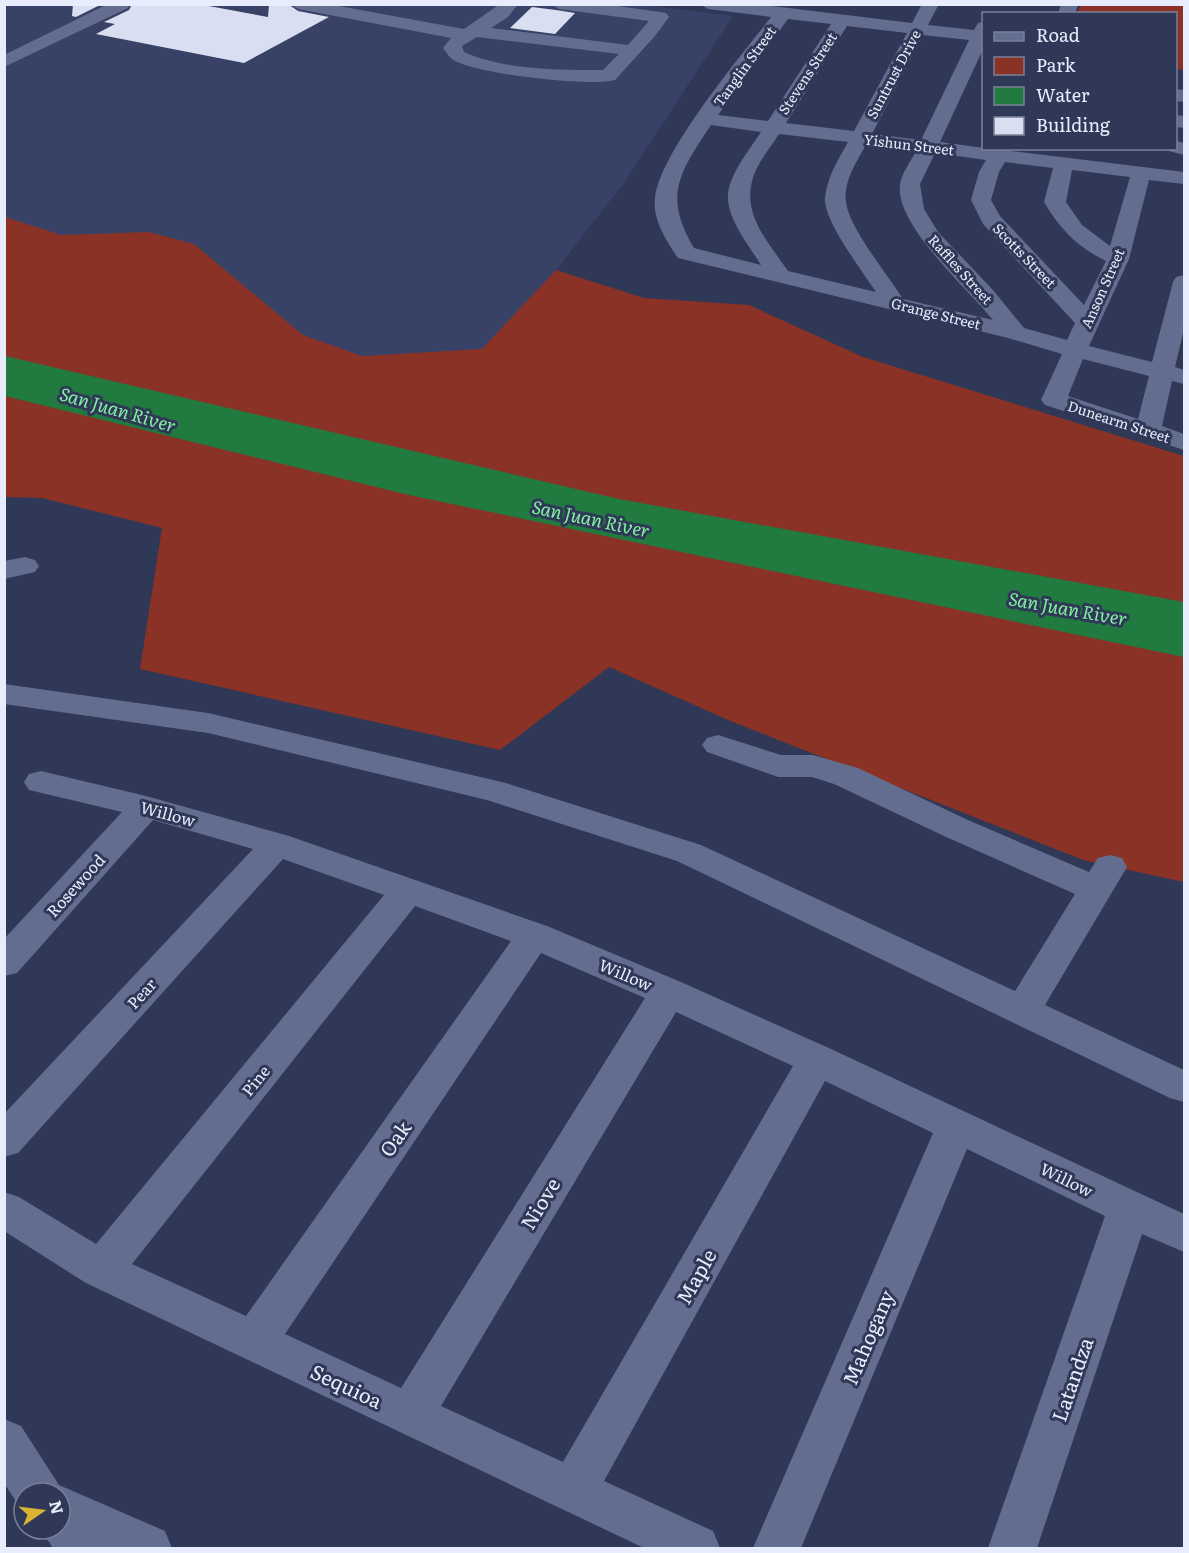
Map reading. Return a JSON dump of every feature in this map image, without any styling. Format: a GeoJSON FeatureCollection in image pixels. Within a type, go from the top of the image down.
{"type":"FeatureCollection","features":[{"type":"Feature","properties":{"kind":"street"},"geometry":{"type":"LineString","coordinates":[[4,62],[122,4]]}},
{"type":"Feature","properties":{"kind":"street"},"geometry":{"type":"LineString","coordinates":[[298,4],[471,33],[629,50]]}},
{"type":"Feature","properties":{"kind":"street"},"geometry":{"type":"LineString","coordinates":[[510,4],[455,43],[452,48],[458,56],[483,64],[577,75],[608,76],[629,50],[653,29],[660,17],[559,4]]}},
{"type":"Feature","properties":{"kind":"street"},"geometry":{"type":"LineString","coordinates":[[708,4],[835,14],[908,28],[982,34]]}},
{"type":"Feature","properties":{"kind":"street","name":"Suntrust Drive"},"geometry":{"type":"LineString","coordinates":[[828,155],[848,136],[908,28],[911,4]]}},
{"type":"Feature","properties":{"kind":"street","name":"Suntrust Drive"},"geometry":{"type":"LineString","coordinates":[[866,86],[908,28],[931,4]]}},
{"type":"Feature","properties":{"kind":"street","name":"Tanglin Street"},"geometry":{"type":"LineString","coordinates":[[686,253],[669,224],[665,201],[667,183],[775,10]]}},
{"type":"Feature","properties":{"kind":"street","name":"Stevens Street"},"geometry":{"type":"LineString","coordinates":[[780,276],[747,226],[738,198],[746,170],[835,14]]}},
{"type":"Feature","properties":{"kind":"street","name":"Raffles Street"},"geometry":{"type":"LineString","coordinates":[[982,34],[910,184],[913,209],[930,236],[985,295],[1016,333]]}},
{"type":"Feature","properties":{"kind":"street","name":"Suntrust Drive"},"geometry":{"type":"LineString","coordinates":[[849,115],[848,136],[835,201],[843,224],[895,304]]}},
{"type":"Feature","properties":{"kind":"street","name":"Yishun Street"},"geometry":{"type":"LineString","coordinates":[[706,119],[927,146],[1000,152],[1064,163],[1185,178]]}},
{"type":"Feature","properties":{"kind":"street","name":"Scotts Street"},"geometry":{"type":"LineString","coordinates":[[1000,152],[989,172],[981,200],[991,219],[1087,322]]}},
{"type":"Feature","properties":{"kind":"street"},"geometry":{"type":"LineString","coordinates":[[1064,163],[1055,202],[1066,221],[1088,245],[1118,259]]}},
{"type":"Feature","properties":{"kind":"street","name":"Anson Street"},"geometry":{"type":"LineString","coordinates":[[1054,400],[1087,322],[1118,259],[1141,172]]}},
{"type":"Feature","properties":{"kind":"street"},"geometry":{"type":"LineString","coordinates":[[814,201],[855,280]]}},
{"type":"Feature","properties":{"kind":"street","name":"Grange Street"},"geometry":{"type":"LineString","coordinates":[[686,253],[780,276],[855,280],[895,304],[1173,374]]}},
{"type":"Feature","properties":{"kind":"street"},"geometry":{"type":"LineString","coordinates":[[1148,430],[1173,374],[1185,282]]}},
{"type":"Feature","properties":{"kind":"street","name":"Dunearm Street"},"geometry":{"type":"LineString","coordinates":[[1054,400],[1185,442]]}},
{"type":"Feature","properties":{"kind":"street"},"geometry":{"type":"LineString","coordinates":[[4,694],[208,723],[505,795],[690,853],[1185,1087]]}},
{"type":"Feature","properties":{"kind":"street"},"geometry":{"type":"LineString","coordinates":[[718,745],[778,766],[813,766],[846,776],[956,828],[1103,878],[1023,1009]]}},
{"type":"Feature","properties":{"kind":"street","name":"Willow"},"geometry":{"type":"LineString","coordinates":[[41,782],[146,807],[277,844],[534,935],[668,992],[817,1060],[1185,1234]]}},
{"type":"Feature","properties":{"kind":"street","name":"Rosewood"},"geometry":{"type":"LineString","coordinates":[[4,963],[146,807]]}},
{"type":"Feature","properties":{"kind":"street","name":"Pear"},"geometry":{"type":"LineString","coordinates":[[4,1142],[277,844]]}},
{"type":"Feature","properties":{"kind":"street","name":"Pine"},"geometry":{"type":"LineString","coordinates":[[100,1270],[409,889]]}},
{"type":"Feature","properties":{"kind":"street","name":"Oak"},"geometry":{"type":"LineString","coordinates":[[254,1342],[534,935]]}},
{"type":"Feature","properties":{"kind":"street","name":"Niove"},"geometry":{"type":"LineString","coordinates":[[410,1415],[668,992]]}},
{"type":"Feature","properties":{"kind":"street","name":"Maple"},"geometry":{"type":"LineString","coordinates":[[573,1491],[817,1060]]}},
{"type":"Feature","properties":{"kind":"street","name":"Mahogany"},"geometry":{"type":"LineString","coordinates":[[777,1548],[956,1126]]}},
{"type":"Feature","properties":{"kind":"street","name":"Sequioa"},"geometry":{"type":"LineString","coordinates":[[4,1209],[100,1270],[696,1548]]}},
{"type":"Feature","properties":{"kind":"street","name":"Latandza"},"geometry":{"type":"LineString","coordinates":[[1012,1548],[1129,1209]]}},
{"type":"Feature","properties":{"kind":"street"},"geometry":{"type":"LineString","coordinates":[[4,1441],[30,1481]]}},
{"type":"Feature","properties":{"kind":"street"},"geometry":{"type":"LineString","coordinates":[[72,1513],[148,1548]]}},
{"type":"Feature","properties":{"kind":"street"},"geometry":{"type":"LineString","coordinates":[[72,1534],[84,1548]]}},
{"type":"Feature","properties":{"kind":"shaded area"},"geometry":{"type":"Polygon","coordinates":[[[635,4],[733,16],[623,184],[556,270],[464,397],[5,371],[5,5],[635,4]]]}},
{"type":"Feature","properties":{"kind":"green space"},"geometry":{"type":"Polygon","coordinates":[[[1081,5],[1184,5],[1184,70],[1177,69],[1177,12],[1078,12],[1081,5]]]}},
{"type":"Feature","properties":{"kind":"green space"},"geometry":{"type":"Polygon","coordinates":[[[5,217],[61,235],[149,232],[194,244],[303,335],[362,356],[482,349],[556,270],[644,298],[749,305],[863,357],[1184,456],[1184,882],[1083,860],[728,720],[609,667],[500,750],[140,669],[162,528],[42,498],[5,497],[5,217]]]}},
{"type":"Feature","properties":{"kind":"water","name":"San Juan River"},"geometry":{"type":"Polygon","coordinates":[[[5,356],[619,499],[1184,602],[1184,657],[409,495],[5,396],[5,356]]]}},
{"type":"Feature","properties":{"kind":"building"},"geometry":{"type":"Polygon","coordinates":[[[73,4],[102,4],[76,17],[72,16],[73,4]]]}},
{"type":"Feature","properties":{"kind":"building"},"geometry":{"type":"Polygon","coordinates":[[[132,4],[198,4],[268,17],[269,4],[288,4],[298,11],[329,17],[244,63],[96,34],[115,24],[104,22],[129,10],[132,4]]]}},
{"type":"Feature","properties":{"kind":"building"},"geometry":{"type":"Polygon","coordinates":[[[532,7],[575,13],[555,34],[510,28],[532,7]]]}}]}
